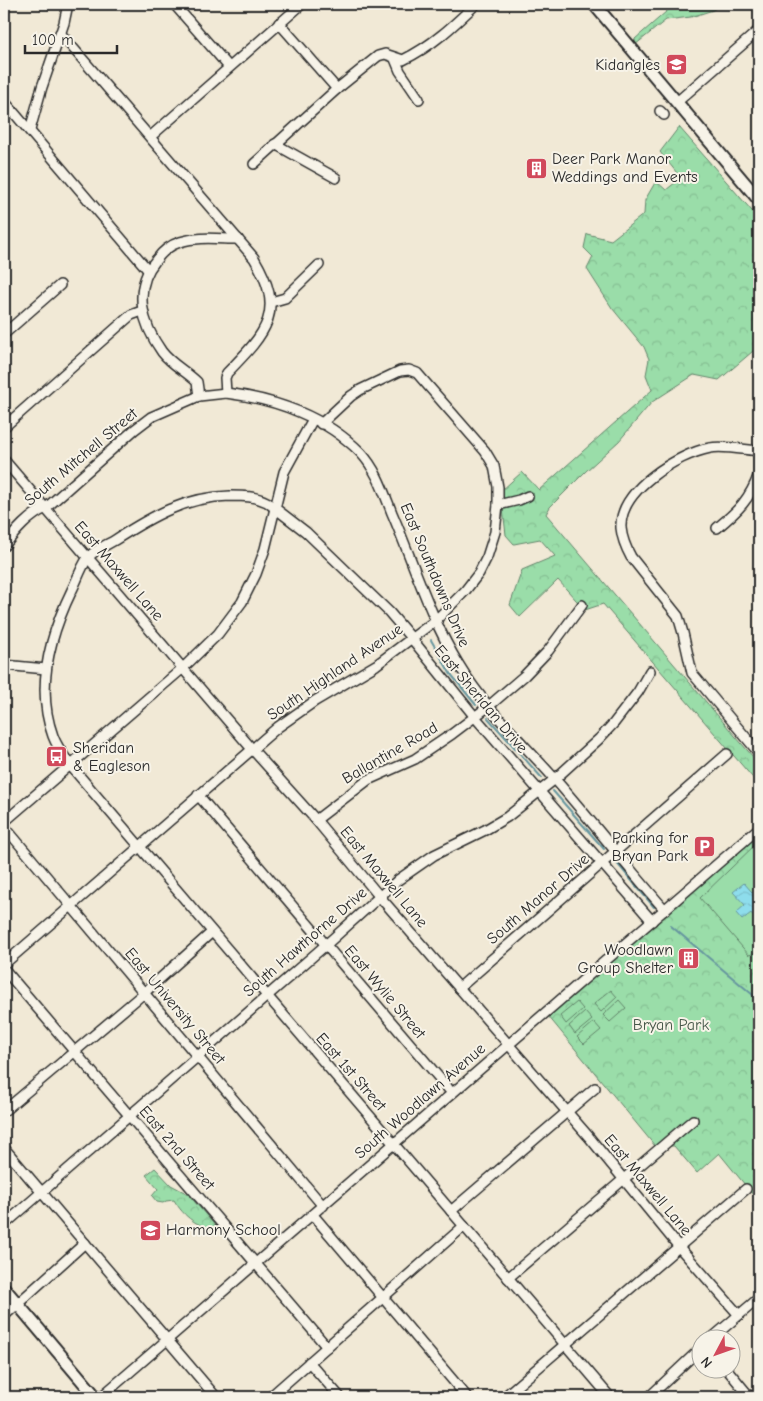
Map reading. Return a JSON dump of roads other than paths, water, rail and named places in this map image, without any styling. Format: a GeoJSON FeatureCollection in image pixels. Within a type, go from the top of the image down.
{"type":"FeatureCollection","features":[{"type":"Feature","properties":{"kind":"main road"},"geometry":{"type":"LineString","coordinates":[[594,4],[759,200]]}},
{"type":"Feature","properties":{"kind":"main road"},"geometry":{"type":"LineString","coordinates":[[4,1288],[96,1397]]}},
{"type":"Feature","properties":{"kind":"street"},"geometry":{"type":"LineString","coordinates":[[30,130],[68,4]]}},
{"type":"Feature","properties":{"kind":"street"},"geometry":{"type":"LineString","coordinates":[[174,4],[228,67]]}},
{"type":"Feature","properties":{"kind":"street"},"geometry":{"type":"LineString","coordinates":[[150,137],[302,4]]}},
{"type":"Feature","properties":{"kind":"street"},"geometry":{"type":"LineString","coordinates":[[254,164],[337,89],[380,55],[385,54],[403,60],[428,47],[445,34],[476,4]]}},
{"type":"Feature","properties":{"kind":"street"},"geometry":{"type":"LineString","coordinates":[[280,23],[337,89]]}},
{"type":"Feature","properties":{"kind":"street"},"geometry":{"type":"LineString","coordinates":[[677,102],[759,30]]}},
{"type":"Feature","properties":{"kind":"street"},"geometry":{"type":"LineString","coordinates":[[60,33],[238,239],[254,258],[262,272],[272,302],[268,321],[256,340],[227,373],[225,378],[226,393]]}},
{"type":"Feature","properties":{"kind":"street"},"geometry":{"type":"LineString","coordinates":[[395,58],[400,71],[419,98]]}},
{"type":"Feature","properties":{"kind":"street"},"geometry":{"type":"LineString","coordinates":[[4,102],[30,130],[45,152],[148,270]]}},
{"type":"Feature","properties":{"kind":"street"},"geometry":{"type":"LineString","coordinates":[[275,144],[336,178]]}},
{"type":"Feature","properties":{"kind":"street"},"geometry":{"type":"LineString","coordinates":[[199,396],[197,382],[173,364],[162,352],[148,327],[142,311],[142,290],[148,270],[162,253],[178,242],[198,238],[238,239]]}},
{"type":"Feature","properties":{"kind":"street"},"geometry":{"type":"LineString","coordinates":[[272,302],[285,298],[319,265]]}},
{"type":"Feature","properties":{"kind":"street"},"geometry":{"type":"LineString","coordinates":[[4,334],[60,285]]}},
{"type":"Feature","properties":{"kind":"street"},"geometry":{"type":"LineString","coordinates":[[4,427],[132,316],[142,311]]}},
{"type":"Feature","properties":{"kind":"street","name":"South Highland Avenue"},"geometry":{"type":"LineString","coordinates":[[4,964],[278,727],[315,701],[376,665],[436,620],[465,591],[479,573],[487,557],[495,532],[498,505],[497,477],[494,466],[413,370],[400,371],[387,379],[360,390],[317,421]]}},
{"type":"Feature","properties":{"kind":"street","name":"South Mitchell Street"},"geometry":{"type":"LineString","coordinates":[[4,546],[25,523],[46,508],[150,417],[199,396],[226,393]]}},
{"type":"Feature","properties":{"kind":"street","name":"East Southdowns Drive"},"geometry":{"type":"LineString","coordinates":[[226,393],[257,397],[295,409],[317,421],[353,446],[371,464],[436,620],[459,666],[489,706],[555,779],[665,910]]}},
{"type":"Feature","properties":{"kind":"street"},"geometry":{"type":"LineString","coordinates":[[4,822],[183,668],[218,634],[242,602],[256,574],[284,472],[317,421]]}},
{"type":"Feature","properties":{"kind":"street"},"geometry":{"type":"LineString","coordinates":[[759,452],[711,447],[679,458],[651,476],[628,503],[621,527],[625,546],[631,556],[678,616],[692,673],[759,753]]}},
{"type":"Feature","properties":{"kind":"street","name":"East Maxwell Lane"},"geometry":{"type":"LineString","coordinates":[[4,460],[252,749],[316,820],[380,898],[567,1112],[739,1315]]}},
{"type":"Feature","properties":{"kind":"street"},"geometry":{"type":"LineString","coordinates":[[717,528],[744,504],[753,490],[759,474]]}},
{"type":"Feature","properties":{"kind":"street","name":"East Sheridan Drive"},"geometry":{"type":"LineString","coordinates":[[88,558],[134,528],[166,511],[193,500],[244,496],[260,498],[275,507],[306,532],[365,588],[412,639],[475,717],[652,921]]}},
{"type":"Feature","properties":{"kind":"street"},"geometry":{"type":"LineString","coordinates":[[498,505],[528,496]]}},
{"type":"Feature","properties":{"kind":"street","name":"East 1st Street"},"geometry":{"type":"LineString","coordinates":[[88,558],[57,623],[46,669],[45,690],[50,728],[57,745],[70,765],[610,1397]]}},
{"type":"Feature","properties":{"kind":"street","name":"Ballantine Road"},"geometry":{"type":"LineString","coordinates":[[316,820],[368,780],[415,759],[489,706],[525,675],[548,651],[582,605]]}},
{"type":"Feature","properties":{"kind":"street"},"geometry":{"type":"LineString","coordinates":[[4,665],[46,669]]}},
{"type":"Feature","properties":{"kind":"street","name":"South Hawthorne Drive"},"geometry":{"type":"LineString","coordinates":[[4,1225],[380,898],[398,880],[434,855],[485,830],[507,816],[555,779],[599,740],[614,723],[638,692],[650,671]]}},
{"type":"Feature","properties":{"kind":"street","name":"South Manor Drive"},"geometry":{"type":"LineString","coordinates":[[459,988],[727,754]]}},
{"type":"Feature","properties":{"kind":"street","name":"East Wylie Street"},"geometry":{"type":"LineString","coordinates":[[198,795],[452,1093]]}},
{"type":"Feature","properties":{"kind":"street","name":"East University Street"},"geometry":{"type":"LineString","coordinates":[[4,826],[323,1206]]}},
{"type":"Feature","properties":{"kind":"street","name":"South Woodlawn Avenue"},"geometry":{"type":"LineString","coordinates":[[101,1397],[759,828]]}},
{"type":"Feature","properties":{"kind":"street"},"geometry":{"type":"LineString","coordinates":[[4,1111],[144,993],[212,932]]}},
{"type":"Feature","properties":{"kind":"street","name":"East 2nd Street"},"geometry":{"type":"LineString","coordinates":[[4,969],[327,1347]]}},
{"type":"Feature","properties":{"kind":"street"},"geometry":{"type":"LineString","coordinates":[[451,1211],[595,1088]]}},
{"type":"Feature","properties":{"kind":"street"},"geometry":{"type":"LineString","coordinates":[[508,1278],[693,1120]]}},
{"type":"Feature","properties":{"kind":"street"},"geometry":{"type":"LineString","coordinates":[[4,1148],[216,1397]]}},
{"type":"Feature","properties":{"kind":"street"},"geometry":{"type":"LineString","coordinates":[[504,1397],[746,1189]]}},
{"type":"Feature","properties":{"kind":"street"},"geometry":{"type":"LineString","coordinates":[[312,1215],[467,1397]]}},
{"type":"Feature","properties":{"kind":"street"},"geometry":{"type":"LineString","coordinates":[[270,1397],[464,1226]]}},
{"type":"Feature","properties":{"kind":"street"},"geometry":{"type":"LineString","coordinates":[[4,1316],[85,1243]]}},
{"type":"Feature","properties":{"kind":"street"},"geometry":{"type":"LineString","coordinates":[[724,1328],[759,1298]]}},
{"type":"Feature","properties":{"kind":"street"},"geometry":{"type":"LineString","coordinates":[[649,1397],[690,1358]]}},
{"type":"Feature","properties":{"kind":"street"},"geometry":{"type":"LineString","coordinates":[[310,1362],[340,1397]]}},
{"type":"Feature","properties":{"kind":"street"},"geometry":{"type":"LineString","coordinates":[[734,1378],[750,1397]]}},
{"type":"Feature","properties":{"kind":"water"},"geometry":{"type":"Polygon","coordinates":[[[744,883],[759,900],[759,923],[751,913],[742,920],[736,913],[745,905],[733,892],[744,883]]]}},
{"type":"Feature","properties":{"kind":"waterway"},"geometry":{"type":"LineString","coordinates":[[431,640],[450,673],[476,705]]}},
{"type":"Feature","properties":{"kind":"waterway"},"geometry":{"type":"LineString","coordinates":[[488,718],[542,778]]}},
{"type":"Feature","properties":{"kind":"waterway"},"geometry":{"type":"LineString","coordinates":[[553,791],[604,849]]}},
{"type":"Feature","properties":{"kind":"waterway"},"geometry":{"type":"LineString","coordinates":[[616,862],[654,907]]}},
{"type":"Feature","properties":{"kind":"waterway"},"geometry":{"type":"LineString","coordinates":[[671,926],[759,1000]]}},
{"type":"Feature","properties":{"kind":"place","name":"Kidangles"},"geometry":{"type":"Point","coordinates":[676,65]}},
{"type":"Feature","properties":{"kind":"place","name":"Deer Park Manor Weddings and Events"},"geometry":{"type":"Point","coordinates":[536,168]}},
{"type":"Feature","properties":{"kind":"place","name":"Sheridan & Eagleson"},"geometry":{"type":"Point","coordinates":[57,757]}},
{"type":"Feature","properties":{"kind":"place","name":"Parking for Bryan Park"},"geometry":{"type":"Point","coordinates":[704,847]}},
{"type":"Feature","properties":{"kind":"place","name":"Woodlawn Group Shelter"},"geometry":{"type":"Point","coordinates":[689,959]}},
{"type":"Feature","properties":{"kind":"place","name":"Harmony School"},"geometry":{"type":"Point","coordinates":[150,1230]}},
{"type":"Feature","properties":{"kind":"park label","name":"Bryan Park"},"geometry":{"type":"Point","coordinates":[671,1025]}}]}
